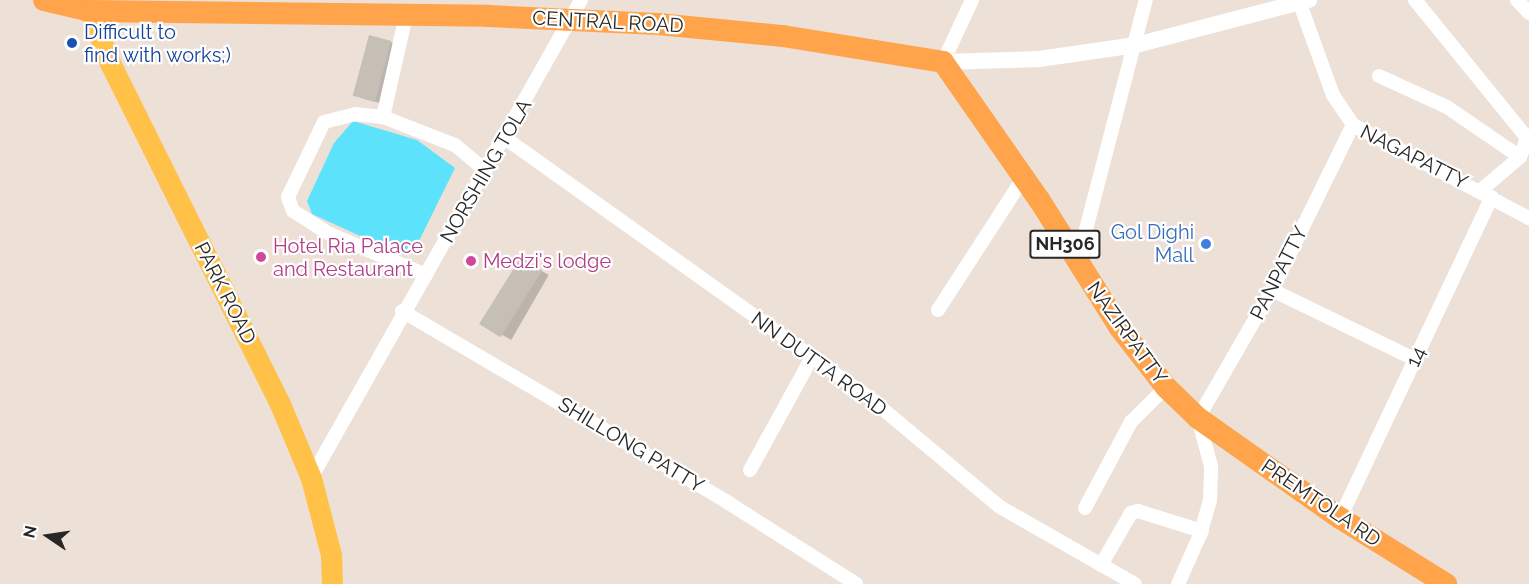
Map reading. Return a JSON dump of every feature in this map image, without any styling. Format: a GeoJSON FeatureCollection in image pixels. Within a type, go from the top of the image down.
{"type":"FeatureCollection","features":[{"type":"Feature","properties":{"kind":"highway","name":"CENTRAL ROAD"},"geometry":{"type":"LineString","coordinates":[[44,0],[90,11],[337,8],[406,16],[576,10],[732,30],[943,62]]}},
{"type":"Feature","properties":{"kind":"highway","name":"NAZIRPATTY"},"geometry":{"type":"LineString","coordinates":[[943,62],[1024,177],[1077,264],[1166,387],[1198,418]]}},
{"type":"Feature","properties":{"kind":"highway","name":"PREMTOLA RD"},"geometry":{"type":"LineString","coordinates":[[1198,418],[1340,518],[1446,584]]}},
{"type":"Feature","properties":{"kind":"main road","name":"PARK ROAD"},"geometry":{"type":"LineString","coordinates":[[90,11],[110,63],[280,404],[311,478],[331,555],[332,584]]}},
{"type":"Feature","properties":{"kind":"street"},"geometry":{"type":"LineString","coordinates":[[972,0],[943,62],[1039,59],[1136,45],[1304,2]]}},
{"type":"Feature","properties":{"kind":"street"},"geometry":{"type":"LineString","coordinates":[[1077,264],[1146,0]]}},
{"type":"Feature","properties":{"kind":"street"},"geometry":{"type":"LineString","coordinates":[[1415,0],[1523,131],[1527,144],[1520,157],[1486,194]]}},
{"type":"Feature","properties":{"kind":"street"},"geometry":{"type":"LineString","coordinates":[[1517,0],[1529,13]]}},
{"type":"Feature","properties":{"kind":"street","name":"NAGAPATTY"},"geometry":{"type":"LineString","coordinates":[[1304,2],[1333,95],[1353,125],[1529,218]]}},
{"type":"Feature","properties":{"kind":"street","name":"NORSHING TOLA"},"geometry":{"type":"LineString","coordinates":[[311,478],[402,311],[426,275],[576,10]]}},
{"type":"Feature","properties":{"kind":"street"},"geometry":{"type":"LineString","coordinates":[[383,117],[406,16]]}},
{"type":"Feature","properties":{"kind":"street"},"geometry":{"type":"LineString","coordinates":[[1379,76],[1447,107],[1520,157]]}},
{"type":"Feature","properties":{"kind":"street"},"geometry":{"type":"LineString","coordinates":[[426,275],[328,232],[293,211],[288,197],[324,122],[355,114],[383,117],[455,145],[486,171]]}},
{"type":"Feature","properties":{"kind":"street","name":"PANPATTY"},"geometry":{"type":"LineString","coordinates":[[1198,418],[1272,290],[1353,125]]}},
{"type":"Feature","properties":{"kind":"street","name":"NN DUTTA ROAD"},"geometry":{"type":"LineString","coordinates":[[505,138],[812,357],[908,429],[1000,507],[1136,584]]}},
{"type":"Feature","properties":{"kind":"street"},"geometry":{"type":"LineString","coordinates":[[938,310],[1024,177]]}},
{"type":"Feature","properties":{"kind":"street","name":"14"},"geometry":{"type":"LineString","coordinates":[[1340,518],[1414,359],[1486,194]]}},
{"type":"Feature","properties":{"kind":"street"},"geometry":{"type":"LineString","coordinates":[[1272,290],[1414,359]]}},
{"type":"Feature","properties":{"kind":"street","name":"SHILLONG PATTY"},"geometry":{"type":"LineString","coordinates":[[402,311],[727,502],[856,584]]}},
{"type":"Feature","properties":{"kind":"street"},"geometry":{"type":"LineString","coordinates":[[750,470],[812,357]]}},
{"type":"Feature","properties":{"kind":"street"},"geometry":{"type":"LineString","coordinates":[[1085,508],[1131,422],[1166,387]]}},
{"type":"Feature","properties":{"kind":"street"},"geometry":{"type":"LineString","coordinates":[[1178,584],[1202,531],[1210,500],[1211,466],[1198,418]]}},
{"type":"Feature","properties":{"kind":"street"},"geometry":{"type":"LineString","coordinates":[[1101,565],[1131,513],[1138,511],[1202,531]]}},
{"type":"Feature","properties":{"kind":"water"},"geometry":{"type":"Polygon","coordinates":[[[353,121],[417,140],[455,168],[414,251],[402,255],[312,214],[307,201],[334,143],[353,121]]]}},
{"type":"Feature","properties":{"kind":"building"},"geometry":{"type":"Polygon","coordinates":[[[369,35],[391,41],[375,102],[353,96],[369,35]]]}},
{"type":"Feature","properties":{"kind":"building"},"geometry":{"type":"Polygon","coordinates":[[[521,257],[542,270],[500,337],[479,324],[521,257]]]}},
{"type":"Feature","properties":{"kind":"place","name":"Difficult to find with works;)"},"geometry":{"type":"Point","coordinates":[72,43]}},
{"type":"Feature","properties":{"kind":"place","name":"Gol Dighi Mall"},"geometry":{"type":"Point","coordinates":[1206,244]}},
{"type":"Feature","properties":{"kind":"place","name":"Hotel Ria Palace and Restaurant"},"geometry":{"type":"Point","coordinates":[261,257]}},
{"type":"Feature","properties":{"kind":"place","name":"Medzi's lodge"},"geometry":{"type":"Point","coordinates":[471,261]}}]}
